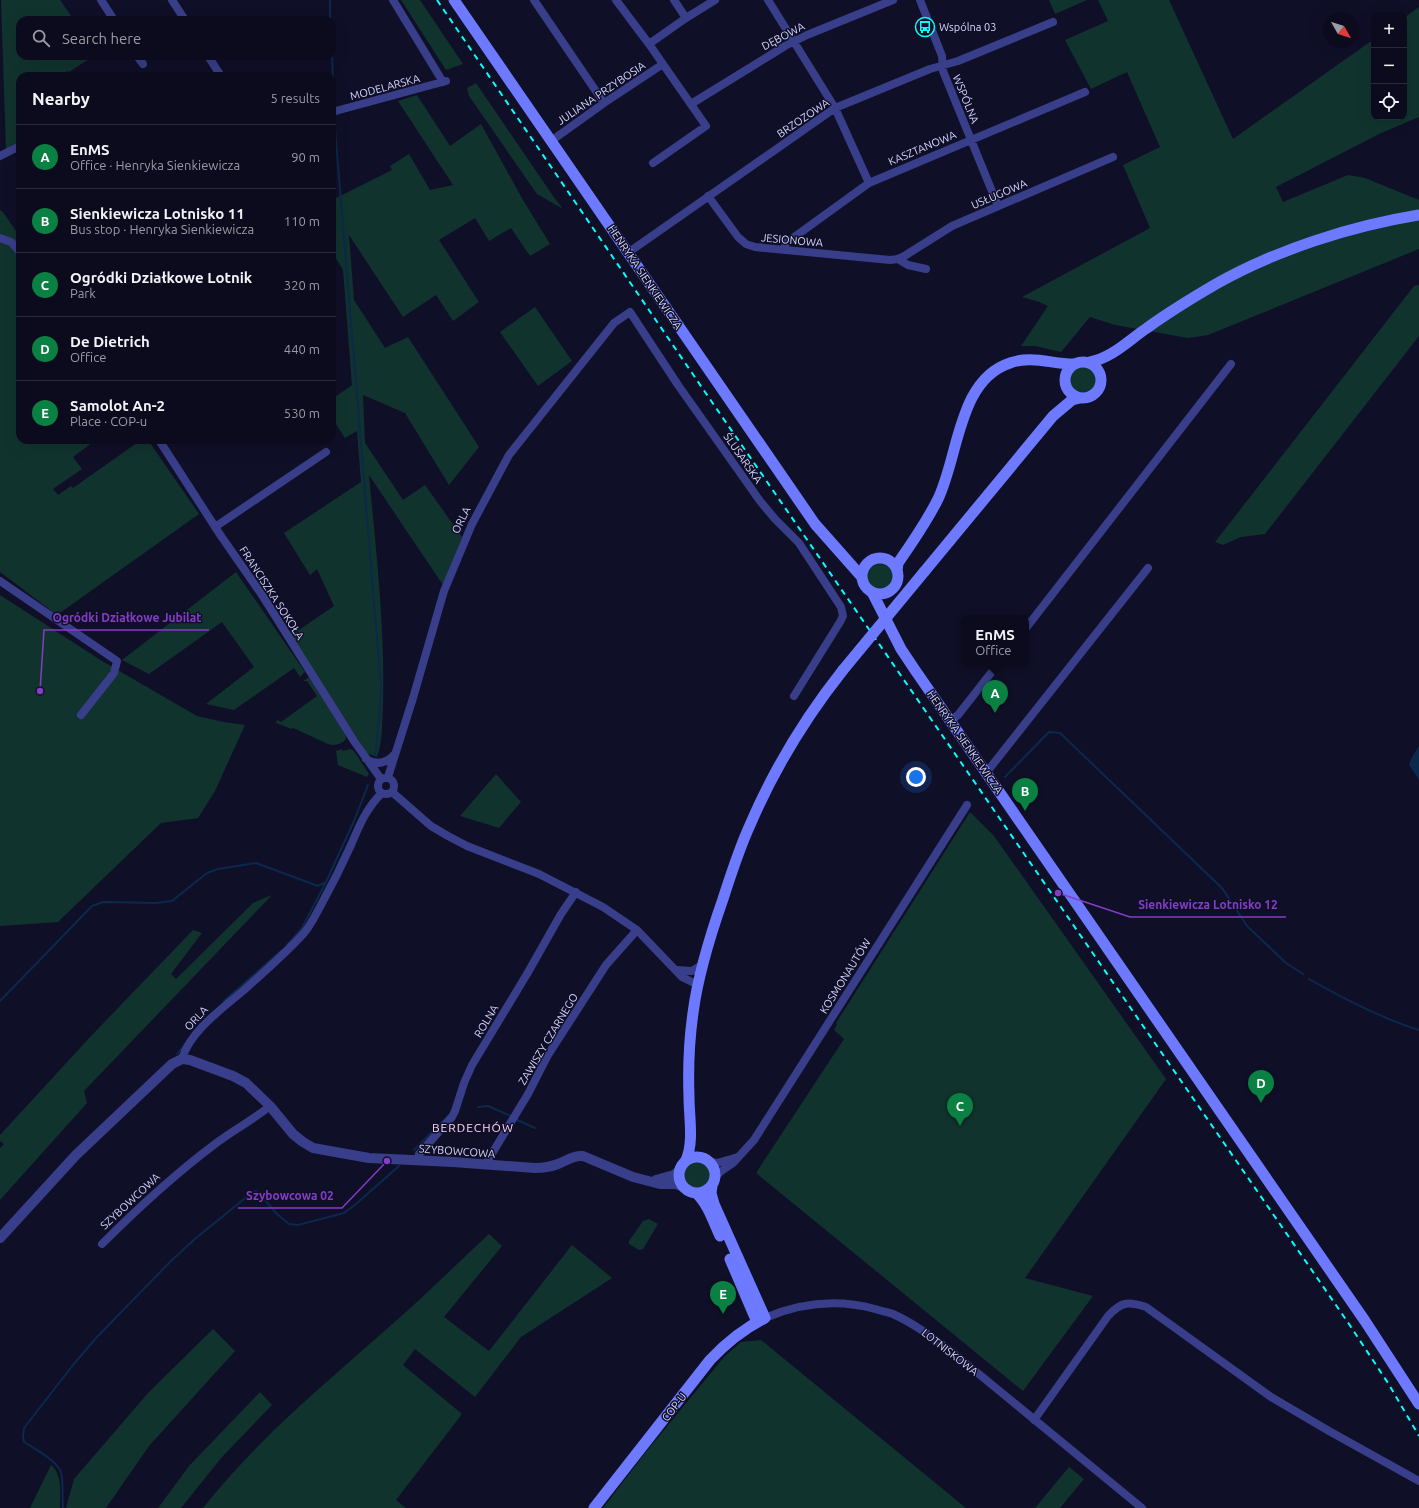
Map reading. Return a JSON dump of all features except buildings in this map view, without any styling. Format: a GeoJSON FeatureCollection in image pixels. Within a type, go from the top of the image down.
{"type":"FeatureCollection","features":[{"type":"Feature","properties":{"kind":"main road","name":"HENRYKA SIENKIEWICZA"},"geometry":{"type":"LineString","coordinates":[[454,0],[815,524],[861,576]]}},
{"type":"Feature","properties":{"kind":"main road"},"geometry":{"type":"LineString","coordinates":[[915,536],[891,557],[877,558],[869,561],[863,568],[861,576],[862,581],[866,588],[873,594],[881,595],[890,592],[894,588],[898,580],[898,564],[928,518],[941,492],[952,462],[969,402],[978,386],[992,372],[1011,362],[1023,360],[1073,364],[1082,361],[1097,361],[1119,349],[1142,331],[1217,284],[1269,259],[1312,242],[1368,226],[1419,215]]}},
{"type":"Feature","properties":{"kind":"main road"},"geometry":{"type":"LineString","coordinates":[[713,1182],[705,1192],[696,1193],[683,1188],[679,1179],[679,1171],[689,1153],[691,1130],[689,1055],[693,1012],[702,966],[713,928],[749,826],[768,786],[800,730],[827,690],[843,670],[1054,416],[1072,400],[1089,397],[1096,392],[1101,385],[1101,376],[1104,368],[1119,349]]}},
{"type":"Feature","properties":{"kind":"main road"},"geometry":{"type":"LineString","coordinates":[[1044,361],[1061,373],[1072,394],[1080,398]]}},
{"type":"Feature","properties":{"kind":"main road"},"geometry":{"type":"LineString","coordinates":[[1090,362],[1097,368],[1101,376]]}},
{"type":"Feature","properties":{"kind":"main road"},"geometry":{"type":"LineString","coordinates":[[1054,416],[1065,394],[1067,370],[1073,364]]}},
{"type":"Feature","properties":{"kind":"main road","name":"HENRYKA SIENKIEWICZA"},"geometry":{"type":"LineString","coordinates":[[839,551],[858,560],[869,561]]}},
{"type":"Feature","properties":{"kind":"main road"},"geometry":{"type":"LineString","coordinates":[[885,558],[892,563],[897,571]]}},
{"type":"Feature","properties":{"kind":"main road","name":"HENRYKA SIENKIEWICZA"},"geometry":{"type":"LineString","coordinates":[[888,621],[887,598],[890,592]]}},
{"type":"Feature","properties":{"kind":"main road","name":"HENRYKA SIENKIEWICZA"},"geometry":{"type":"LineString","coordinates":[[873,594],[901,649],[1365,1321],[1419,1404]]}},
{"type":"Feature","properties":{"kind":"main road"},"geometry":{"type":"LineString","coordinates":[[691,1130],[698,1151],[715,1169],[711,1193],[714,1204],[761,1320]]}},
{"type":"Feature","properties":{"kind":"main road"},"geometry":{"type":"LineString","coordinates":[[686,1160],[694,1156],[707,1159]]}},
{"type":"Feature","properties":{"kind":"main road"},"geometry":{"type":"LineString","coordinates":[[696,1193],[701,1198],[712,1218],[761,1320]]}},
{"type":"Feature","properties":{"kind":"main road","name":"COP-U"},"geometry":{"type":"LineString","coordinates":[[594,1508],[710,1360],[734,1337],[761,1320]]}},
{"type":"Feature","properties":{"kind":"street"},"geometry":{"type":"LineString","coordinates":[[101,0],[111,16]]}},
{"type":"Feature","properties":{"kind":"street"},"geometry":{"type":"LineString","coordinates":[[172,0],[182,16]]}},
{"type":"Feature","properties":{"kind":"street","name":"MODELARSKA"},"geometry":{"type":"LineString","coordinates":[[336,111],[444,81],[393,0]]}},
{"type":"Feature","properties":{"kind":"street"},"geometry":{"type":"LineString","coordinates":[[534,0],[604,103]]}},
{"type":"Feature","properties":{"kind":"street"},"geometry":{"type":"LineString","coordinates":[[616,0],[664,64],[706,126],[653,163]]}},
{"type":"Feature","properties":{"kind":"street"},"geometry":{"type":"LineString","coordinates":[[674,0],[686,18]]}},
{"type":"Feature","properties":{"kind":"street"},"geometry":{"type":"LineString","coordinates":[[649,44],[715,0]]}},
{"type":"Feature","properties":{"kind":"street"},"geometry":{"type":"LineString","coordinates":[[768,0],[835,108],[869,183]]}},
{"type":"Feature","properties":{"kind":"street","name":"DĘBOWA"},"geometry":{"type":"LineString","coordinates":[[691,104],[794,41],[892,0]]}},
{"type":"Feature","properties":{"kind":"street","name":"WSPÓLNA"},"geometry":{"type":"LineString","coordinates":[[920,0],[942,56],[943,71],[998,206]]}},
{"type":"Feature","properties":{"kind":"street","name":"BRZOZOWA"},"geometry":{"type":"LineString","coordinates":[[629,252],[835,108],[930,69],[958,61],[1054,22]]}},
{"type":"Feature","properties":{"kind":"street"},"geometry":{"type":"LineString","coordinates":[[140,60],[143,64]]}},
{"type":"Feature","properties":{"kind":"street"},"geometry":{"type":"LineString","coordinates":[[211,60],[218,72]]}},
{"type":"Feature","properties":{"kind":"street","name":"JULIANA PRZYBOSIA"},"geometry":{"type":"LineString","coordinates":[[551,141],[604,103],[664,64]]}},
{"type":"Feature","properties":{"kind":"street","name":"KASZTANOWA"},"geometry":{"type":"LineString","coordinates":[[784,250],[786,243],[869,183],[1085,92]]}},
{"type":"Feature","properties":{"kind":"street"},"geometry":{"type":"LineString","coordinates":[[0,156],[16,148]]}},
{"type":"Feature","properties":{"kind":"street","name":"USŁUGOWA"},"geometry":{"type":"LineString","coordinates":[[898,259],[952,226],[1113,157]]}},
{"type":"Feature","properties":{"kind":"street","name":"JESIONOWA"},"geometry":{"type":"LineString","coordinates":[[708,196],[738,237],[746,244],[755,247],[890,260],[898,259]]}},
{"type":"Feature","properties":{"kind":"street"},"geometry":{"type":"LineString","coordinates":[[0,238],[11,242],[16,248]]}},
{"type":"Feature","properties":{"kind":"street"},"geometry":{"type":"LineString","coordinates":[[898,259],[908,265],[926,269]]}},
{"type":"Feature","properties":{"kind":"street","name":"ŚLUSARSKA"},"geometry":{"type":"LineString","coordinates":[[630,312],[678,385],[760,500],[774,519],[799,542],[842,607],[843,616],[840,622],[794,696]]}},
{"type":"Feature","properties":{"kind":"street","name":"ORLA"},"geometry":{"type":"LineString","coordinates":[[384,778],[396,753],[444,591],[472,524],[509,455],[614,323],[630,312]]}},
{"type":"Feature","properties":{"kind":"street"},"geometry":{"type":"LineString","coordinates":[[1029,624],[1231,364]]}},
{"type":"Feature","properties":{"kind":"street","name":"FRANCISZKA SOKOŁA"},"geometry":{"type":"LineString","coordinates":[[162,444],[215,527],[262,595],[366,759],[384,778]]}},
{"type":"Feature","properties":{"kind":"street"},"geometry":{"type":"LineString","coordinates":[[215,527],[326,452]]}},
{"type":"Feature","properties":{"kind":"street"},"geometry":{"type":"LineString","coordinates":[[986,774],[1148,568]]}},
{"type":"Feature","properties":{"kind":"street"},"geometry":{"type":"LineString","coordinates":[[0,581],[117,661],[114,673],[81,715]]}},
{"type":"Feature","properties":{"kind":"street"},"geometry":{"type":"LineString","coordinates":[[950,721],[958,715],[996,667]]}},
{"type":"Feature","properties":{"kind":"street"},"geometry":{"type":"LineString","coordinates":[[366,759],[370,762],[384,763],[396,753]]}},
{"type":"Feature","properties":{"kind":"street"},"geometry":{"type":"LineString","coordinates":[[384,778],[394,783],[392,792],[390,794],[382,793],[378,786],[384,778]]}},
{"type":"Feature","properties":{"kind":"street"},"geometry":{"type":"LineString","coordinates":[[392,792],[427,822],[448,836],[467,846],[538,874],[603,907],[637,930],[677,970],[682,977],[694,983],[698,987]]}},
{"type":"Feature","properties":{"kind":"street","name":"ORLA"},"geometry":{"type":"LineString","coordinates":[[0,1238],[88,1144],[172,1064],[182,1059],[184,1052],[197,1033],[224,1006],[244,990],[304,933],[335,880],[362,819],[374,801],[382,793]]}},
{"type":"Feature","properties":{"kind":"street","name":"KOSMONAUTÓW"},"geometry":{"type":"LineString","coordinates":[[713,1182],[720,1172],[733,1163],[754,1140],[966,805]]}},
{"type":"Feature","properties":{"kind":"street","name":"ROLNA"},"geometry":{"type":"LineString","coordinates":[[417,1160],[419,1154],[452,1117],[472,1065],[524,980],[561,914],[576,892]]}},
{"type":"Feature","properties":{"kind":"street","name":"ZAWISZY CZARNEGO"},"geometry":{"type":"LineString","coordinates":[[485,1164],[528,1094],[548,1055],[583,1000],[606,965],[637,930]]}},
{"type":"Feature","properties":{"kind":"street"},"geometry":{"type":"LineString","coordinates":[[677,970],[692,971],[702,966]]}},
{"type":"Feature","properties":{"kind":"street","name":"SZYBOWCOWA"},"geometry":{"type":"LineString","coordinates":[[182,1059],[190,1060],[233,1076],[246,1083],[270,1106],[293,1134],[313,1148],[369,1158],[541,1168],[557,1165],[577,1156],[583,1156],[633,1177],[654,1181],[660,1184],[676,1184],[683,1188]]}},
{"type":"Feature","properties":{"kind":"street","name":"SZYBOWCOWA"},"geometry":{"type":"LineString","coordinates":[[102,1244],[142,1205],[178,1174],[216,1143],[262,1113],[270,1106]]}},
{"type":"Feature","properties":{"kind":"street"},"geometry":{"type":"LineString","coordinates":[[707,1159],[717,1163],[738,1157]]}},
{"type":"Feature","properties":{"kind":"street","name":"SZYBOWCOWA"},"geometry":{"type":"LineString","coordinates":[[654,1181],[674,1175],[679,1171]]}},
{"type":"Feature","properties":{"kind":"street","name":"LOTNISKOWA"},"geometry":{"type":"LineString","coordinates":[[761,1320],[800,1306],[830,1303],[862,1305],[892,1313],[925,1331],[1142,1508]]}},
{"type":"Feature","properties":{"kind":"street"},"geometry":{"type":"LineString","coordinates":[[1034,1420],[1108,1316],[1120,1305],[1135,1303],[1146,1307],[1271,1397],[1419,1481]]}},
{"type":"Feature","properties":{"kind":"green space"},"geometry":{"type":"Polygon","coordinates":[[[1,0],[60,0],[71,16],[16,16],[16,60],[88,60],[69,72],[16,72],[16,145],[6,150],[1,0]]]}},
{"type":"Feature","properties":{"kind":"green space"},"geometry":{"type":"Polygon","coordinates":[[[401,0],[420,0],[463,64],[446,70],[401,0]]]}},
{"type":"Feature","properties":{"kind":"green space"},"geometry":{"type":"Polygon","coordinates":[[[1049,0],[1087,0],[1055,14],[1049,0]]]}},
{"type":"Feature","properties":{"kind":"green space"},"geometry":{"type":"Polygon","coordinates":[[[1098,0],[1169,0],[1233,139],[1371,41],[1371,120],[1407,120],[1407,16],[1419,7],[1419,117],[1379,134],[1276,187],[1283,202],[1348,175],[1365,178],[1419,200],[1419,249],[1208,335],[1188,338],[1115,325],[1090,317],[1061,352],[1035,346],[1021,346],[1048,306],[1022,297],[1150,228],[1123,165],[1160,147],[1127,72],[1091,89],[1065,40],[1108,21],[1098,0]]]}},
{"type":"Feature","properties":{"kind":"green space"},"geometry":{"type":"Polygon","coordinates":[[[476,83],[563,209],[537,194],[469,96],[467,88],[476,83]]]}},
{"type":"Feature","properties":{"kind":"green space"},"geometry":{"type":"Polygon","coordinates":[[[417,95],[450,146],[481,124],[523,200],[550,244],[530,256],[511,228],[489,241],[475,218],[439,240],[479,302],[453,321],[436,295],[403,317],[349,235],[354,300],[385,348],[408,337],[479,447],[449,485],[405,413],[363,395],[365,443],[403,500],[425,485],[462,537],[443,585],[369,475],[383,646],[382,723],[377,757],[368,755],[288,632],[290,630],[293,634],[334,606],[317,569],[310,575],[284,533],[361,482],[357,431],[345,438],[336,424],[336,396],[352,385],[343,270],[336,259],[336,198],[392,170],[390,166],[409,154],[430,190],[453,185],[398,101],[417,95]]]}},
{"type":"Feature","properties":{"kind":"green space"},"geometry":{"type":"Polygon","coordinates":[[[0,210],[16,231],[16,444],[91,444],[73,457],[82,469],[53,489],[58,495],[71,486],[73,488],[135,444],[151,444],[199,514],[57,615],[0,572],[0,210]]]}},
{"type":"Feature","properties":{"kind":"green space"},"geometry":{"type":"Polygon","coordinates":[[[1419,285],[1419,336],[1265,534],[1241,537],[1223,545],[1215,542],[1414,286],[1419,285]]]}},
{"type":"Feature","properties":{"kind":"green space"},"geometry":{"type":"Polygon","coordinates":[[[535,307],[572,361],[538,386],[500,332],[535,307]]]}},
{"type":"Feature","properties":{"kind":"green space"},"geometry":{"type":"Polygon","coordinates":[[[1083,367],[1092,371],[1096,380],[1092,389],[1083,393],[1074,389],[1070,380],[1074,371],[1083,367]]]}},
{"type":"Feature","properties":{"kind":"green space"},"geometry":{"type":"Polygon","coordinates":[[[880,564],[889,568],[893,577],[889,586],[880,590],[871,586],[867,577],[871,568],[880,564]]]}},
{"type":"Feature","properties":{"kind":"green space"},"geometry":{"type":"Polygon","coordinates":[[[236,572],[305,672],[300,677],[294,668],[234,710],[206,704],[254,667],[222,622],[149,674],[122,660],[236,572]]]}},
{"type":"Feature","properties":{"kind":"green space"},"geometry":{"type":"Polygon","coordinates":[[[0,595],[102,661],[197,716],[245,725],[215,791],[198,818],[161,823],[58,922],[0,926],[0,595]]]}},
{"type":"Feature","properties":{"kind":"green space"},"geometry":{"type":"Polygon","coordinates":[[[309,677],[345,734],[346,739],[340,744],[328,744],[293,728],[292,729],[276,723],[277,720],[281,722],[317,696],[307,681],[303,681],[309,677]]]}},
{"type":"Feature","properties":{"kind":"green space"},"geometry":{"type":"Polygon","coordinates":[[[342,749],[343,751],[350,749],[354,751],[369,774],[367,777],[338,765],[336,751],[342,749]]]}},
{"type":"Feature","properties":{"kind":"green space"},"geometry":{"type":"Polygon","coordinates":[[[496,774],[521,802],[499,828],[460,816],[496,774]]]}},
{"type":"Feature","properties":{"kind":"green space"},"geometry":{"type":"Polygon","coordinates":[[[970,812],[994,836],[1166,1079],[1025,1278],[1093,1296],[1023,1391],[756,1173],[844,1039],[834,1030],[837,1025],[836,1023],[970,812]]]}},
{"type":"Feature","properties":{"kind":"green space"},"geometry":{"type":"Polygon","coordinates":[[[272,895],[84,1091],[87,1103],[0,1200],[0,1148],[4,1144],[0,1141],[0,1135],[92,1035],[193,930],[202,933],[171,974],[176,979],[253,903],[272,895]]]}},
{"type":"Feature","properties":{"kind":"green space"},"geometry":{"type":"Polygon","coordinates":[[[697,1162],[707,1165],[710,1175],[707,1185],[697,1188],[687,1185],[684,1175],[687,1165],[697,1162]]]}},
{"type":"Feature","properties":{"kind":"green space"},"geometry":{"type":"Polygon","coordinates":[[[649,1219],[658,1224],[643,1249],[639,1250],[629,1244],[629,1241],[643,1221],[649,1219]]]}},
{"type":"Feature","properties":{"kind":"green space"},"geometry":{"type":"Polygon","coordinates":[[[489,1234],[502,1246],[444,1317],[489,1351],[572,1245],[612,1278],[521,1337],[475,1397],[415,1349],[403,1365],[462,1414],[396,1500],[406,1508],[203,1508],[227,1479],[279,1425],[418,1301],[489,1234]]]}},
{"type":"Feature","properties":{"kind":"green space"},"geometry":{"type":"Polygon","coordinates":[[[213,1329],[235,1351],[149,1446],[106,1508],[66,1508],[74,1479],[148,1393],[213,1329]]]}},
{"type":"Feature","properties":{"kind":"green space"},"geometry":{"type":"Polygon","coordinates":[[[761,1340],[966,1508],[603,1508],[646,1452],[724,1357],[741,1342],[761,1340]]]}},
{"type":"Feature","properties":{"kind":"green space"},"geometry":{"type":"Polygon","coordinates":[[[260,1392],[272,1405],[222,1457],[181,1508],[158,1508],[189,1466],[260,1392]]]}},
{"type":"Feature","properties":{"kind":"green space"},"geometry":{"type":"Polygon","coordinates":[[[51,1465],[55,1469],[59,1479],[60,1508],[30,1508],[51,1465]]]}},
{"type":"Feature","properties":{"kind":"green space"},"geometry":{"type":"Polygon","coordinates":[[[1069,1467],[1084,1479],[1060,1508],[1035,1508],[1069,1467]]]}},
{"type":"Feature","properties":{"kind":"water"},"geometry":{"type":"Polygon","coordinates":[[[1419,746],[1419,780],[1409,765],[1419,746]]]}},
{"type":"Feature","properties":{"kind":"waterway"},"geometry":{"type":"LineString","coordinates":[[330,0],[330,16]]}},
{"type":"Feature","properties":{"kind":"waterway"},"geometry":{"type":"LineString","coordinates":[[332,60],[333,72]]}},
{"type":"Feature","properties":{"kind":"waterway"},"geometry":{"type":"LineString","coordinates":[[336,141],[381,686],[375,756]]}},
{"type":"Feature","properties":{"kind":"waterway"},"geometry":{"type":"LineString","coordinates":[[1005,777],[1049,732],[1060,733],[1222,888],[1247,926],[1286,963],[1303,974]]}},
{"type":"Feature","properties":{"kind":"waterway"},"geometry":{"type":"LineString","coordinates":[[287,945],[302,928],[326,882],[354,821],[368,785]]}},
{"type":"Feature","properties":{"kind":"waterway"},"geometry":{"type":"LineString","coordinates":[[0,1001],[92,906],[103,902],[156,903],[172,901],[207,873],[218,869],[256,863],[318,886],[326,882]]}},
{"type":"Feature","properties":{"kind":"waterway"},"geometry":{"type":"LineString","coordinates":[[224,1001],[282,950]]}},
{"type":"Feature","properties":{"kind":"waterway"},"geometry":{"type":"LineString","coordinates":[[1309,979],[1362,1008],[1419,1030]]}},
{"type":"Feature","properties":{"kind":"waterway"},"geometry":{"type":"LineString","coordinates":[[177,1054],[185,1044]]}},
{"type":"Feature","properties":{"kind":"waterway"},"geometry":{"type":"LineString","coordinates":[[478,1107],[488,1106],[511,1116]]}},
{"type":"Feature","properties":{"kind":"waterway"},"geometry":{"type":"LineString","coordinates":[[414,1150],[450,1114]]}},
{"type":"Feature","properties":{"kind":"waterway"},"geometry":{"type":"LineString","coordinates":[[515,1119],[535,1128]]}},
{"type":"Feature","properties":{"kind":"waterway"},"geometry":{"type":"LineString","coordinates":[[63,1508],[60,1470],[49,1458],[24,1442],[24,1428],[96,1338],[171,1261],[196,1238],[255,1191],[259,1193],[276,1213],[289,1224],[298,1225],[344,1213],[399,1166]]}},
{"type":"Feature","properties":{"kind":"railway"},"geometry":{"type":"LineString","coordinates":[[437,0],[705,392],[1349,1324],[1388,1383],[1419,1436]]}},
{"type":"Feature","properties":{"kind":"place","name":"Wspólna 03"},"geometry":{"type":"Point","coordinates":[925,27]}},
{"type":"Feature","properties":{"kind":"place","name":"Ogródki Działkowe Jubilat"},"geometry":{"type":"Point","coordinates":[40,691]}},
{"type":"Feature","properties":{"kind":"place","name":"EnMS"},"geometry":{"type":"Point","coordinates":[995,713]}},
{"type":"Feature","properties":{"kind":"place","name":"Sienkiewicza Lotnisko 11"},"geometry":{"type":"Point","coordinates":[1025,811]}},
{"type":"Feature","properties":{"kind":"place","name":"Sienkiewicza Lotnisko 12"},"geometry":{"type":"Point","coordinates":[1058,893]}},
{"type":"Feature","properties":{"kind":"place","name":"De Dietrich"},"geometry":{"type":"Point","coordinates":[1261,1103]}},
{"type":"Feature","properties":{"kind":"place","name":"Ogródki Działkowe Lotnik"},"geometry":{"type":"Point","coordinates":[960,1126]}},
{"type":"Feature","properties":{"kind":"place","name":"Szybowcowa 02"},"geometry":{"type":"Point","coordinates":[387,1161]}},
{"type":"Feature","properties":{"kind":"place","name":"Samolot An-2"},"geometry":{"type":"Point","coordinates":[723,1314]}},
{"type":"Feature","properties":{"kind":"district","name":"BERDECHÓW"},"geometry":{"type":"Point","coordinates":[473,1128]}}]}
